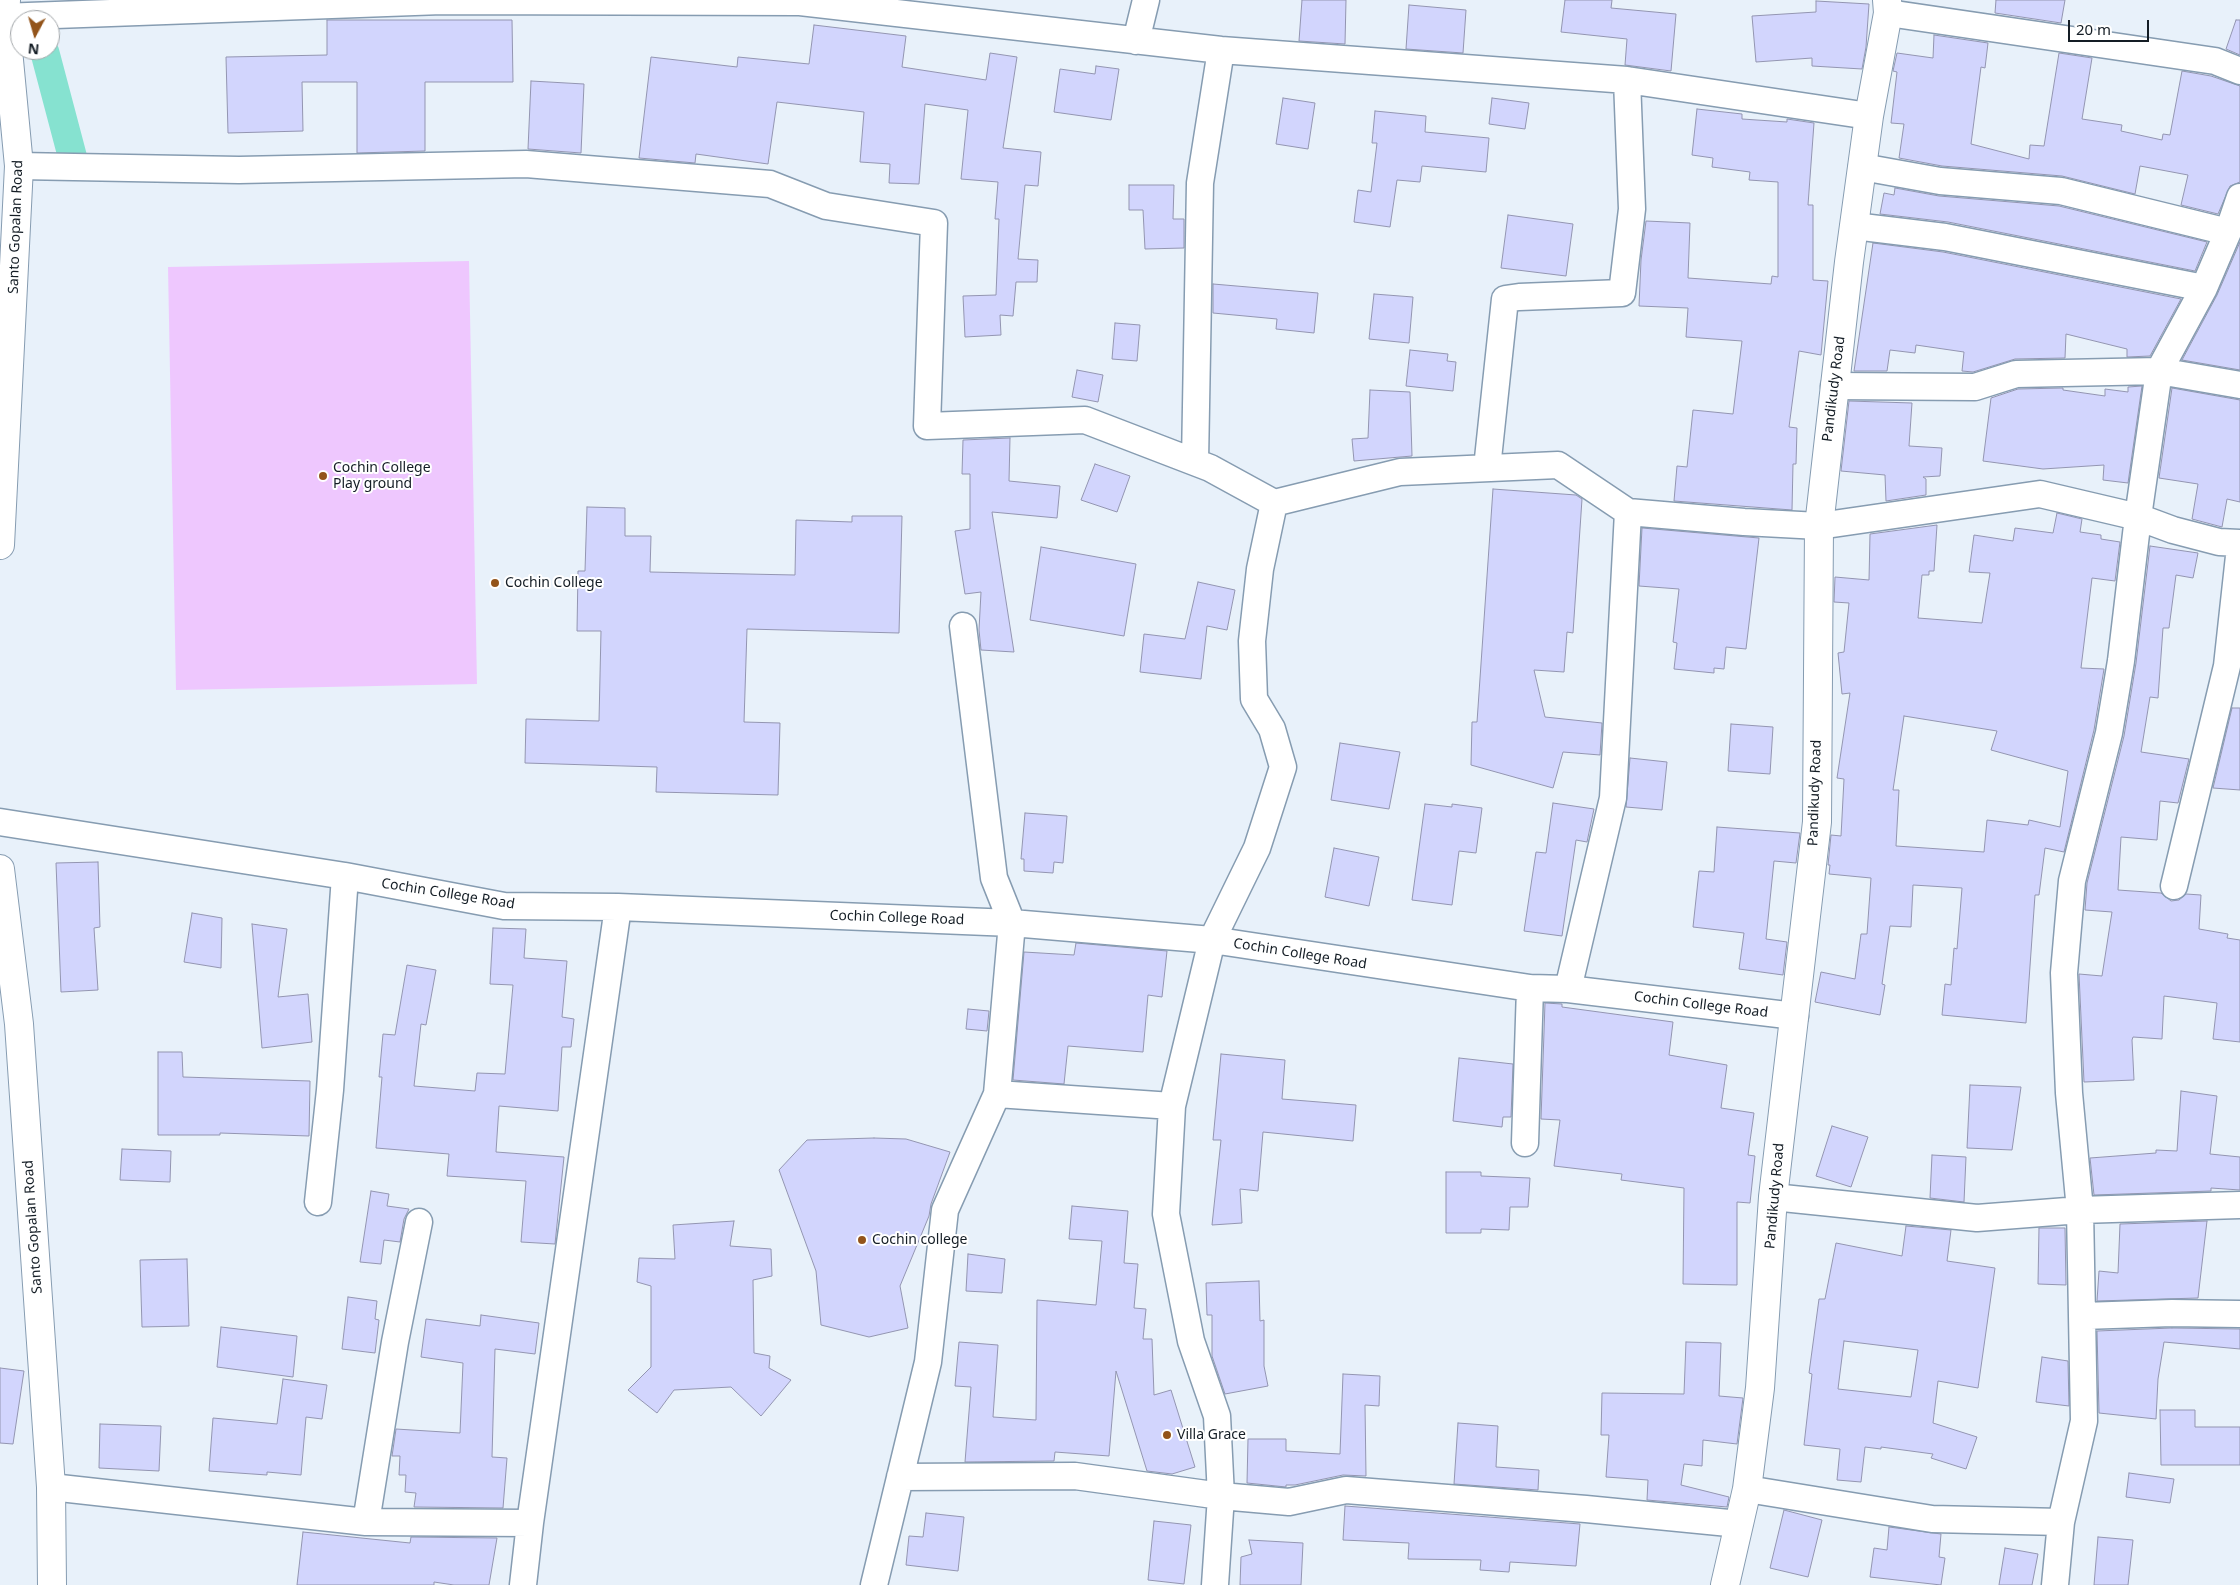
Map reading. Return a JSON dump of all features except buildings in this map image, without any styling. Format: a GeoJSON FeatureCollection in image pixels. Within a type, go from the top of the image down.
{"type":"FeatureCollection","features":[{"type":"Feature","properties":{"kind":"street"},"geometry":{"type":"LineString","coordinates":[[4,12],[442,0],[800,1],[1221,50],[1627,80],[1869,116]]}},
{"type":"Feature","properties":{"kind":"street"},"geometry":{"type":"LineString","coordinates":[[1136,41],[1146,0]]}},
{"type":"Feature","properties":{"kind":"street"},"geometry":{"type":"LineString","coordinates":[[1888,7],[2215,61],[2240,72]]}},
{"type":"Feature","properties":{"kind":"street","name":"Pandikudy Road"},"geometry":{"type":"LineString","coordinates":[[1725,1585],[1747,1489],[1760,1388],[1773,1198],[1817,822],[1819,526],[1854,226],[1869,116],[1888,7]]}},
{"type":"Feature","properties":{"kind":"street","name":"Santo Gopalan Road"},"geometry":{"type":"LineString","coordinates":[[0,545],[8,224],[19,166],[4,12]]}},
{"type":"Feature","properties":{"kind":"street"},"geometry":{"type":"LineString","coordinates":[[1195,462],[1200,183],[1221,50]]}},
{"type":"Feature","properties":{"kind":"street"},"geometry":{"type":"LineString","coordinates":[[1487,468],[1505,299],[1519,296],[1622,293],[1632,209],[1627,80]]}},
{"type":"Feature","properties":{"kind":"street"},"geometry":{"type":"LineString","coordinates":[[19,166],[239,170],[526,164],[770,184],[826,206],[934,223],[927,426],[1085,420],[1210,468],[1274,503],[1400,472],[1558,465],[1628,512],[1819,526],[2040,494],[2138,517],[2173,530],[2219,542],[2240,545],[2227,666],[2174,886]]}},
{"type":"Feature","properties":{"kind":"street"},"geometry":{"type":"LineString","coordinates":[[1862,167],[1940,181],[2061,191],[2228,232]]}},
{"type":"Feature","properties":{"kind":"street"},"geometry":{"type":"LineString","coordinates":[[2056,1585],[2061,1522],[2084,1421],[2080,1210],[2069,1092],[2064,973],[2072,881],[2109,733],[2122,661],[2138,517],[2159,371],[2204,288],[2228,232],[2240,197]]}},
{"type":"Feature","properties":{"kind":"street"},"geometry":{"type":"LineString","coordinates":[[1854,226],[1964,240],[2204,288]]}},
{"type":"Feature","properties":{"kind":"street"},"geometry":{"type":"LineString","coordinates":[[1834,386],[1975,387],[2016,374],[2159,371],[2240,385]]}},
{"type":"Feature","properties":{"kind":"street"},"geometry":{"type":"LineString","coordinates":[[1215,1585],[1221,1496],[1217,1416],[1191,1342],[1166,1214],[1172,1106],[1212,940],[1257,848],[1283,767],[1272,729],[1254,699],[1253,632],[1260,569],[1274,503]]}},
{"type":"Feature","properties":{"kind":"street"},"geometry":{"type":"LineString","coordinates":[[1568,989],[1613,798],[1628,512]]}},
{"type":"Feature","properties":{"kind":"street"},"geometry":{"type":"LineString","coordinates":[[874,1585],[928,1362],[945,1210],[997,1094],[1012,923],[994,878],[963,626]]}},
{"type":"Feature","properties":{"kind":"street","name":"Cochin College Road"},"geometry":{"type":"LineString","coordinates":[[0,822],[345,876],[504,906],[618,907],[1012,923],[1212,940],[1530,988],[1568,989],[1794,1016]]}},
{"type":"Feature","properties":{"kind":"street","name":"Santo Gopalan Road"},"geometry":{"type":"LineString","coordinates":[[0,869],[10,1022],[50,1487],[52,1585]]}},
{"type":"Feature","properties":{"kind":"street"},"geometry":{"type":"LineString","coordinates":[[318,1202],[330,1090],[345,876]]}},
{"type":"Feature","properties":{"kind":"street"},"geometry":{"type":"LineString","coordinates":[[523,1585],[530,1523],[618,907]]}},
{"type":"Feature","properties":{"kind":"street"},"geometry":{"type":"LineString","coordinates":[[1525,1143],[1530,988]]}},
{"type":"Feature","properties":{"kind":"street"},"geometry":{"type":"LineString","coordinates":[[997,1094],[1172,1106]]}},
{"type":"Feature","properties":{"kind":"street"},"geometry":{"type":"LineString","coordinates":[[1773,1198],[1977,1218],[2080,1210],[2240,1205]]}},
{"type":"Feature","properties":{"kind":"street"},"geometry":{"type":"LineString","coordinates":[[366,1522],[395,1342],[420,1222]]}},
{"type":"Feature","properties":{"kind":"street"},"geometry":{"type":"LineString","coordinates":[[2083,1316],[2172,1313],[2240,1314]]}},
{"type":"Feature","properties":{"kind":"street"},"geometry":{"type":"LineString","coordinates":[[900,1476],[1075,1476],[1221,1496],[1289,1502],[1346,1490],[1576,1508],[1739,1524]]}},
{"type":"Feature","properties":{"kind":"street"},"geometry":{"type":"LineString","coordinates":[[50,1487],[366,1522],[530,1523]]}},
{"type":"Feature","properties":{"kind":"street"},"geometry":{"type":"LineString","coordinates":[[1747,1489],[1932,1519],[2061,1522]]}},
{"type":"Feature","properties":{"kind":"shaded area","name":"Cochin College Play ground"},"geometry":{"type":"Polygon","coordinates":[[[469,261],[477,684],[176,690],[168,267],[469,261]]]}},
{"type":"Feature","properties":{"kind":"waterway"},"geometry":{"type":"LineString","coordinates":[[47,60],[73,159]]}},
{"type":"Feature","properties":{"kind":"place","name":"Cochin College Play ground"},"geometry":{"type":"Point","coordinates":[323,476]}},
{"type":"Feature","properties":{"kind":"place","name":"Cochin College"},"geometry":{"type":"Point","coordinates":[495,583]}},
{"type":"Feature","properties":{"kind":"place","name":"Cochin college"},"geometry":{"type":"Point","coordinates":[862,1240]}},
{"type":"Feature","properties":{"kind":"place","name":"Villa Grace"},"geometry":{"type":"Point","coordinates":[1167,1435]}}]}
